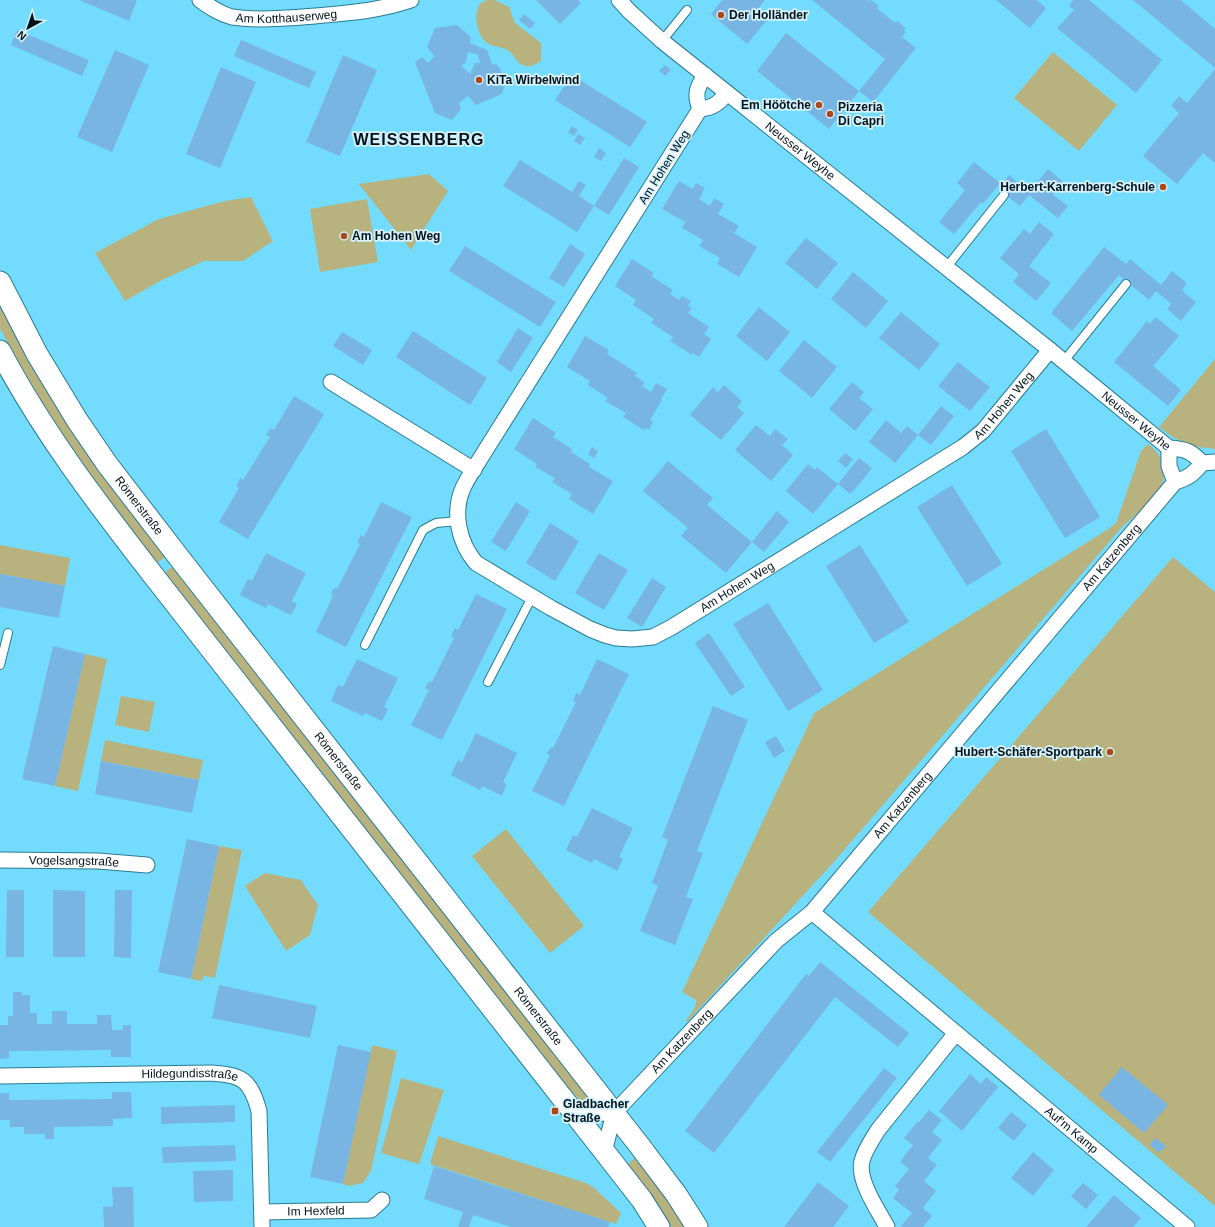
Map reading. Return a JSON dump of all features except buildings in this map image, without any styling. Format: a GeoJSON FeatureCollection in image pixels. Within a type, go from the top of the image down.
{"type":"FeatureCollection","features":[{"type":"Feature","properties":{"kind":"main road","name":"Römerstraße"},"geometry":{"type":"LineString","coordinates":[[0,282],[37,354],[77,420],[107,464],[614,1113],[676,1194],[697,1227]]}},
{"type":"Feature","properties":{"kind":"main road"},"geometry":{"type":"LineString","coordinates":[[0,351],[48,433],[84,485],[642,1200],[659,1227]]}},
{"type":"Feature","properties":{"kind":"street","name":"Am Kotthauserweg"},"geometry":{"type":"LineString","coordinates":[[200,0],[215,10],[232,16],[274,19],[375,5],[396,5],[411,0]]}},
{"type":"Feature","properties":{"kind":"street","name":"Neusser Weyhe"},"geometry":{"type":"LineString","coordinates":[[619,0],[629,11],[662,40],[727,93],[1064,361],[1170,448],[1180,448],[1209,462]]}},
{"type":"Feature","properties":{"kind":"street"},"geometry":{"type":"LineString","coordinates":[[705,75],[698,86],[696,95],[700,108],[713,107],[727,93]]}},
{"type":"Feature","properties":{"kind":"street","name":"Am Hohen Weg"},"geometry":{"type":"LineString","coordinates":[[700,108],[474,470],[462,493],[459,505],[458,521],[460,532],[463,543],[476,563],[532,597],[590,629],[616,638],[632,639],[653,637],[679,623],[963,447],[983,431],[1050,350]]}},
{"type":"Feature","properties":{"kind":"street"},"geometry":{"type":"LineString","coordinates":[[331,382],[474,470]]}},
{"type":"Feature","properties":{"kind":"street"},"geometry":{"type":"LineString","coordinates":[[1170,448],[1169,466],[1176,482]]}},
{"type":"Feature","properties":{"kind":"street","name":"Am Katzenberg"},"geometry":{"type":"LineString","coordinates":[[604,1152],[614,1113],[776,941],[812,912],[1176,482],[1190,476],[1209,462]]}},
{"type":"Feature","properties":{"kind":"street","name":"Vogelsangstraße"},"geometry":{"type":"LineString","coordinates":[[0,860],[98,861],[147,865]]}},
{"type":"Feature","properties":{"kind":"street","name":"Auf'm Kamp"},"geometry":{"type":"LineString","coordinates":[[812,912],[1187,1227]]}},
{"type":"Feature","properties":{"kind":"street"},"geometry":{"type":"LineString","coordinates":[[887,1227],[865,1184],[862,1173],[862,1162],[868,1146],[878,1130],[956,1033]]}},
{"type":"Feature","properties":{"kind":"street","name":"Hildegundisstraße"},"geometry":{"type":"LineString","coordinates":[[0,1076],[204,1073],[232,1075],[247,1083],[254,1094],[258,1111],[262,1212]]}},
{"type":"Feature","properties":{"kind":"street"},"geometry":{"type":"LineString","coordinates":[[575,1114],[614,1113]]}},
{"type":"Feature","properties":{"kind":"street","name":"Im Hexfeld"},"geometry":{"type":"LineString","coordinates":[[262,1212],[371,1210],[382,1200]]}},
{"type":"Feature","properties":{"kind":"street"},"geometry":{"type":"LineString","coordinates":[[262,1212],[262,1227]]}},
{"type":"Feature","properties":{"kind":"lane"},"geometry":{"type":"LineString","coordinates":[[662,40],[687,10]]}},
{"type":"Feature","properties":{"kind":"lane"},"geometry":{"type":"LineString","coordinates":[[946,268],[1004,195]]}},
{"type":"Feature","properties":{"kind":"lane"},"geometry":{"type":"LineString","coordinates":[[1064,361],[1126,284]]}},
{"type":"Feature","properties":{"kind":"lane"},"geometry":{"type":"LineString","coordinates":[[365,645],[423,530],[436,523],[458,521]]}},
{"type":"Feature","properties":{"kind":"lane"},"geometry":{"type":"LineString","coordinates":[[488,682],[532,597]]}},
{"type":"Feature","properties":{"kind":"lane"},"geometry":{"type":"LineString","coordinates":[[0,665],[8,633]]}},
{"type":"Feature","properties":{"kind":"shaded area"},"geometry":{"type":"Polygon","coordinates":[[[487,0],[495,0],[509,7],[515,23],[541,43],[541,61],[532,66],[523,65],[507,50],[489,44],[484,40],[478,30],[476,18],[478,7],[481,3],[487,0]]]}},
{"type":"Feature","properties":{"kind":"shaded area"},"geometry":{"type":"Polygon","coordinates":[[[1053,52],[1117,105],[1079,151],[1014,98],[1053,52]]]}},
{"type":"Feature","properties":{"kind":"shaded area"},"geometry":{"type":"Polygon","coordinates":[[[429,174],[448,191],[411,250],[359,184],[429,174]]]}},
{"type":"Feature","properties":{"kind":"shaded area"},"geometry":{"type":"Polygon","coordinates":[[[251,197],[273,241],[243,261],[204,261],[162,280],[125,301],[95,253],[159,219],[225,201],[251,197]]]}},
{"type":"Feature","properties":{"kind":"shaded area","name":"Am Hohen Weg"},"geometry":{"type":"Polygon","coordinates":[[[367,199],[378,262],[320,272],[310,209],[367,199]]]}},
{"type":"Feature","properties":{"kind":"shaded area"},"geometry":{"type":"Polygon","coordinates":[[[0,304],[55,405],[113,489],[165,557],[156,564],[99,490],[46,411],[0,329],[0,304]]]}},
{"type":"Feature","properties":{"kind":"shaded area"},"geometry":{"type":"Polygon","coordinates":[[[1215,359],[1215,449],[1198,447],[1174,438],[1159,427],[1215,359]]]}},
{"type":"Feature","properties":{"kind":"shaded area"},"geometry":{"type":"Polygon","coordinates":[[[1148,444],[1158,454],[1163,466],[1164,475],[1161,488],[1158,493],[1122,527],[833,863],[687,1022],[686,1021],[696,1005],[696,1000],[682,992],[814,713],[1116,523],[1141,451],[1148,444]]]}},
{"type":"Feature","properties":{"kind":"shaded area"},"geometry":{"type":"Polygon","coordinates":[[[0,545],[70,558],[65,586],[0,574],[0,545]]]}},
{"type":"Feature","properties":{"kind":"shaded area","name":"Hubert-Schäfer-Sportpark"},"geometry":{"type":"Polygon","coordinates":[[[1173,557],[1215,592],[1215,1206],[868,912],[1173,557]]]}},
{"type":"Feature","properties":{"kind":"shaded area"},"geometry":{"type":"Polygon","coordinates":[[[173,566],[593,1102],[592,1106],[587,1107],[567,1087],[164,573],[173,566]]]}},
{"type":"Feature","properties":{"kind":"shaded area"},"geometry":{"type":"Polygon","coordinates":[[[85,654],[107,659],[78,791],[55,786],[85,654]]]}},
{"type":"Feature","properties":{"kind":"shaded area"},"geometry":{"type":"Polygon","coordinates":[[[121,696],[155,702],[149,732],[115,725],[121,696]]]}},
{"type":"Feature","properties":{"kind":"shaded area"},"geometry":{"type":"Polygon","coordinates":[[[105,740],[203,760],[199,780],[101,761],[105,740]]]}},
{"type":"Feature","properties":{"kind":"shaded area"},"geometry":{"type":"Polygon","coordinates":[[[506,829],[584,926],[550,953],[472,856],[506,829]]]}},
{"type":"Feature","properties":{"kind":"shaded area"},"geometry":{"type":"Polygon","coordinates":[[[219,846],[242,850],[215,978],[204,976],[202,981],[191,979],[219,846]]]}},
{"type":"Feature","properties":{"kind":"shaded area"},"geometry":{"type":"Polygon","coordinates":[[[265,873],[301,880],[318,905],[310,935],[286,951],[245,886],[265,873]]]}},
{"type":"Feature","properties":{"kind":"shaded area"},"geometry":{"type":"Polygon","coordinates":[[[372,1045],[397,1051],[371,1171],[363,1183],[349,1186],[343,1184],[372,1045]]]}},
{"type":"Feature","properties":{"kind":"shaded area"},"geometry":{"type":"Polygon","coordinates":[[[401,1078],[444,1090],[419,1164],[381,1153],[401,1078]]]}},
{"type":"Feature","properties":{"kind":"shaded area"},"geometry":{"type":"Polygon","coordinates":[[[438,1136],[586,1183],[593,1187],[621,1213],[616,1224],[430,1164],[438,1136]]]}},
{"type":"Feature","properties":{"kind":"shaded area"},"geometry":{"type":"Polygon","coordinates":[[[636,1157],[663,1193],[685,1227],[672,1227],[654,1198],[628,1164],[636,1157]]]}},
{"type":"Feature","properties":{"kind":"place","name":"Der Holländer"},"geometry":{"type":"Point","coordinates":[721,15]}},
{"type":"Feature","properties":{"kind":"place","name":"KiTa Wirbelwind"},"geometry":{"type":"Point","coordinates":[479,80]}},
{"type":"Feature","properties":{"kind":"place","name":"Em Höötche"},"geometry":{"type":"Point","coordinates":[819,105]}},
{"type":"Feature","properties":{"kind":"place","name":"Pizzeria Di Capri"},"geometry":{"type":"Point","coordinates":[830,114]}},
{"type":"Feature","properties":{"kind":"place","name":"Herbert-Karrenberg-Schule"},"geometry":{"type":"Point","coordinates":[1163,187]}},
{"type":"Feature","properties":{"kind":"place","name":"Am Hohen Weg"},"geometry":{"type":"Point","coordinates":[344,236]}},
{"type":"Feature","properties":{"kind":"place","name":"Hubert-Schäfer-Sportpark"},"geometry":{"type":"Point","coordinates":[1110,752]}},
{"type":"Feature","properties":{"kind":"place","name":"Gladbacher Straße"},"geometry":{"type":"Point","coordinates":[555,1111]}},
{"type":"Feature","properties":{"kind":"district","name":"WEISSENBERG"},"geometry":{"type":"Point","coordinates":[419,139]}}]}
